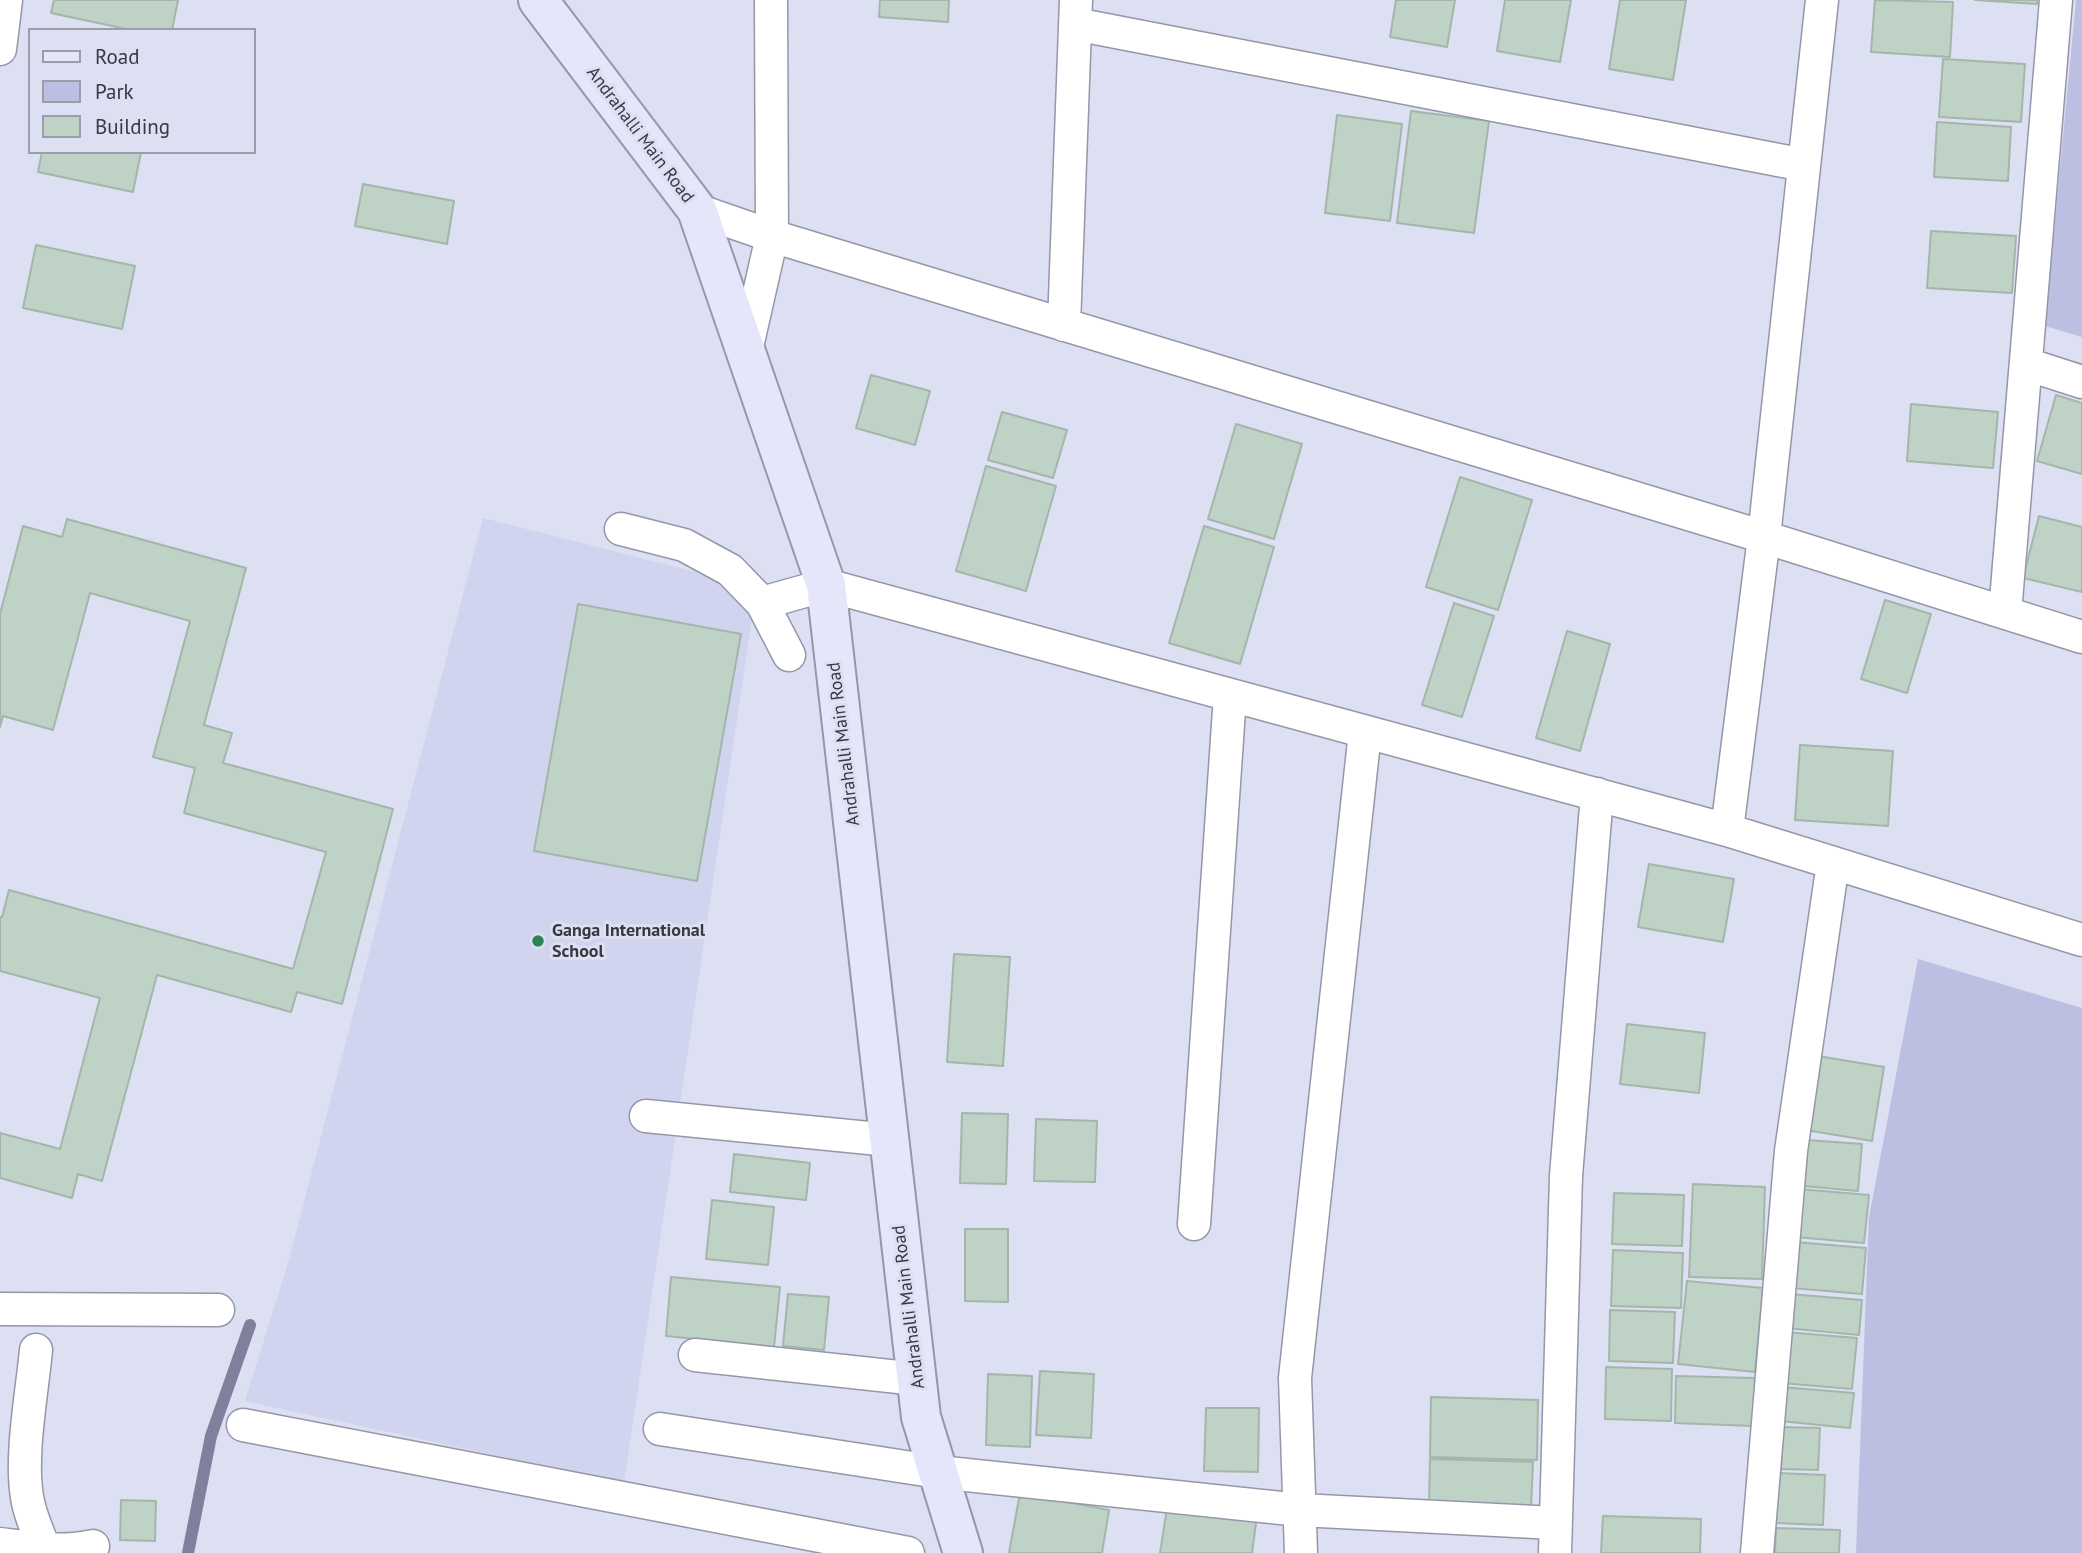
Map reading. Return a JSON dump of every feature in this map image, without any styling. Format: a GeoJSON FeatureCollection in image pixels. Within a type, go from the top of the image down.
{"type":"FeatureCollection","features":[{"type":"Feature","properties":{"kind":"main road","name":"Andrahalli Main Road"},"geometry":{"type":"LineString","coordinates":[[538,0],[697,210],[826,585],[921,1417],[963,1553]]}},
{"type":"Feature","properties":{"kind":"street"},"geometry":{"type":"LineString","coordinates":[[0,48],[6,0]]}},
{"type":"Feature","properties":{"kind":"street"},"geometry":{"type":"LineString","coordinates":[[746,351],[772,236],[771,0]]}},
{"type":"Feature","properties":{"kind":"street"},"geometry":{"type":"LineString","coordinates":[[1727,830],[1764,537],[1822,0]]}},
{"type":"Feature","properties":{"kind":"street"},"geometry":{"type":"LineString","coordinates":[[2006,614],[2056,0]]}},
{"type":"Feature","properties":{"kind":"street"},"geometry":{"type":"LineString","coordinates":[[1064,325],[1076,12],[1804,165]]}},
{"type":"Feature","properties":{"kind":"street"},"geometry":{"type":"LineString","coordinates":[[697,210],[772,236],[1764,537],[2082,637]]}},
{"type":"Feature","properties":{"kind":"street"},"geometry":{"type":"LineString","coordinates":[[2026,363],[2082,382]]}},
{"type":"Feature","properties":{"kind":"street"},"geometry":{"type":"LineString","coordinates":[[621,529],[684,545],[730,570],[762,603],[789,655]]}},
{"type":"Feature","properties":{"kind":"street"},"geometry":{"type":"LineString","coordinates":[[762,603],[826,585],[1727,830],[2082,940]]}},
{"type":"Feature","properties":{"kind":"street"},"geometry":{"type":"LineString","coordinates":[[1194,1224],[1230,695]]}},
{"type":"Feature","properties":{"kind":"street"},"geometry":{"type":"LineString","coordinates":[[1301,1553],[1295,1378],[1365,732]]}},
{"type":"Feature","properties":{"kind":"street"},"geometry":{"type":"LineString","coordinates":[[660,1429],[939,1472],[1555,1538],[1566,1176],[1597,794]]}},
{"type":"Feature","properties":{"kind":"street"},"geometry":{"type":"LineString","coordinates":[[1758,1553],[1791,1150],[1833,863]]}},
{"type":"Feature","properties":{"kind":"street"},"geometry":{"type":"LineString","coordinates":[[646,1116],[890,1140]]}},
{"type":"Feature","properties":{"kind":"street"},"geometry":{"type":"LineString","coordinates":[[0,1309],[218,1310]]}},
{"type":"Feature","properties":{"kind":"street"},"geometry":{"type":"LineString","coordinates":[[36,1350],[26,1450],[26,1494],[34,1526],[46,1552]]}},
{"type":"Feature","properties":{"kind":"street"},"geometry":{"type":"LineString","coordinates":[[695,1355],[917,1379]]}},
{"type":"Feature","properties":{"kind":"street"},"geometry":{"type":"LineString","coordinates":[[243,1425],[908,1553]]}},
{"type":"Feature","properties":{"kind":"street"},"geometry":{"type":"LineString","coordinates":[[0,1544],[46,1552],[79,1550],[93,1546]]}},
{"type":"Feature","properties":{"kind":"shaded area","name":"Ganga International School"},"geometry":{"type":"Polygon","coordinates":[[[483,518],[724,579],[752,618],[624,1483],[245,1401],[288,1263],[483,518]]]}},
{"type":"Feature","properties":{"kind":"green space"},"geometry":{"type":"Polygon","coordinates":[[[2076,0],[2082,0],[2082,337],[2045,326],[2076,0]]]}},
{"type":"Feature","properties":{"kind":"green space"},"geometry":{"type":"Polygon","coordinates":[[[1918,959],[2082,1008],[2082,1553],[1856,1553],[1869,1217],[1918,959]]]}},
{"type":"Feature","properties":{"kind":"building"},"geometry":{"type":"Polygon","coordinates":[[[54,0],[178,0],[172,28],[122,28],[51,13],[54,0]]]}},
{"type":"Feature","properties":{"kind":"building"},"geometry":{"type":"Polygon","coordinates":[[[880,0],[949,0],[948,22],[879,17],[880,0]]]}},
{"type":"Feature","properties":{"kind":"building"},"geometry":{"type":"Polygon","coordinates":[[[1396,0],[1455,0],[1447,47],[1390,37],[1396,0]]]}},
{"type":"Feature","properties":{"kind":"building"},"geometry":{"type":"Polygon","coordinates":[[[1505,0],[1571,0],[1560,62],[1497,51],[1505,0]]]}},
{"type":"Feature","properties":{"kind":"building"},"geometry":{"type":"Polygon","coordinates":[[[1620,0],[1686,0],[1673,80],[1609,69],[1620,0]]]}},
{"type":"Feature","properties":{"kind":"building"},"geometry":{"type":"Polygon","coordinates":[[[1875,0],[1953,2],[1950,57],[1871,52],[1875,0]]]}},
{"type":"Feature","properties":{"kind":"building"},"geometry":{"type":"Polygon","coordinates":[[[1975,0],[2037,0],[2037,4],[1975,0]]]}},
{"type":"Feature","properties":{"kind":"building"},"geometry":{"type":"Polygon","coordinates":[[[1943,59],[2025,64],[2021,122],[1939,117],[1943,59]]]}},
{"type":"Feature","properties":{"kind":"building"},"geometry":{"type":"Polygon","coordinates":[[[1411,111],[1489,121],[1474,233],[1397,223],[1411,111]]]}},
{"type":"Feature","properties":{"kind":"building"},"geometry":{"type":"Polygon","coordinates":[[[1337,115],[1402,124],[1390,221],[1325,213],[1337,115]]]}},
{"type":"Feature","properties":{"kind":"building"},"geometry":{"type":"Polygon","coordinates":[[[1937,122],[2011,127],[2008,181],[1934,177],[1937,122]]]}},
{"type":"Feature","properties":{"kind":"building"},"geometry":{"type":"Polygon","coordinates":[[[42,154],[141,154],[133,192],[38,172],[42,154]]]}},
{"type":"Feature","properties":{"kind":"building"},"geometry":{"type":"Polygon","coordinates":[[[363,184],[454,201],[447,244],[355,226],[363,184]]]}},
{"type":"Feature","properties":{"kind":"building"},"geometry":{"type":"Polygon","coordinates":[[[1931,231],[2016,236],[2012,293],[1927,288],[1931,231]]]}},
{"type":"Feature","properties":{"kind":"building"},"geometry":{"type":"Polygon","coordinates":[[[36,245],[135,266],[122,329],[23,308],[36,245]]]}},
{"type":"Feature","properties":{"kind":"building"},"geometry":{"type":"Polygon","coordinates":[[[871,375],[930,391],[915,445],[856,428],[871,375]]]}},
{"type":"Feature","properties":{"kind":"building"},"geometry":{"type":"Polygon","coordinates":[[[2056,395],[2082,403],[2082,474],[2037,461],[2056,395]]]}},
{"type":"Feature","properties":{"kind":"building"},"geometry":{"type":"Polygon","coordinates":[[[1911,404],[1998,412],[1993,468],[1907,461],[1911,404]]]}},
{"type":"Feature","properties":{"kind":"building"},"geometry":{"type":"Polygon","coordinates":[[[1002,412],[1067,430],[1053,478],[988,460],[1002,412]]]}},
{"type":"Feature","properties":{"kind":"building"},"geometry":{"type":"Polygon","coordinates":[[[1236,424],[1302,444],[1274,539],[1208,519],[1236,424]]]}},
{"type":"Feature","properties":{"kind":"building"},"geometry":{"type":"Polygon","coordinates":[[[986,466],[1056,486],[1026,591],[956,571],[986,466]]]}},
{"type":"Feature","properties":{"kind":"building"},"geometry":{"type":"Polygon","coordinates":[[[1460,477],[1532,500],[1498,610],[1426,587],[1460,477]]]}},
{"type":"Feature","properties":{"kind":"building"},"geometry":{"type":"Polygon","coordinates":[[[2039,516],[2082,527],[2082,592],[2023,578],[2039,516]]]}},
{"type":"Feature","properties":{"kind":"building"},"geometry":{"type":"Polygon","coordinates":[[[67,519],[246,568],[204,725],[232,733],[223,763],[393,809],[342,1004],[297,992],[291,1012],[157,975],[102,1181],[78,1174],[72,1198],[0,1178],[0,1133],[60,1149],[100,998],[0,971],[0,917],[9,890],[293,969],[326,852],[184,813],[195,768],[153,757],[190,621],[90,593],[53,730],[3,716],[0,727],[0,614],[23,526],[62,537],[67,519]]]}},
{"type":"Feature","properties":{"kind":"building"},"geometry":{"type":"Polygon","coordinates":[[[1204,526],[1274,547],[1240,664],[1169,643],[1204,526]]]}},
{"type":"Feature","properties":{"kind":"building"},"geometry":{"type":"Polygon","coordinates":[[[1885,600],[1931,614],[1907,693],[1861,679],[1885,600]]]}},
{"type":"Feature","properties":{"kind":"building"},"geometry":{"type":"Polygon","coordinates":[[[1454,603],[1494,616],[1462,717],[1422,705],[1454,603]]]}},
{"type":"Feature","properties":{"kind":"building"},"geometry":{"type":"Polygon","coordinates":[[[578,604],[741,634],[697,881],[534,851],[578,604]]]}},
{"type":"Feature","properties":{"kind":"building"},"geometry":{"type":"Polygon","coordinates":[[[1567,631],[1610,644],[1580,751],[1536,738],[1567,631]]]}},
{"type":"Feature","properties":{"kind":"building"},"geometry":{"type":"Polygon","coordinates":[[[1800,745],[1893,751],[1888,826],[1795,820],[1800,745]]]}},
{"type":"Feature","properties":{"kind":"building"},"geometry":{"type":"Polygon","coordinates":[[[1649,864],[1734,879],[1723,942],[1638,927],[1649,864]]]}},
{"type":"Feature","properties":{"kind":"building"},"geometry":{"type":"Polygon","coordinates":[[[954,954],[1010,957],[1003,1066],[947,1062],[954,954]]]}},
{"type":"Feature","properties":{"kind":"building"},"geometry":{"type":"Polygon","coordinates":[[[1627,1024],[1705,1033],[1699,1093],[1620,1084],[1627,1024]]]}},
{"type":"Feature","properties":{"kind":"building"},"geometry":{"type":"Polygon","coordinates":[[[1818,1056],[1884,1067],[1872,1141],[1806,1130],[1818,1056]]]}},
{"type":"Feature","properties":{"kind":"building"},"geometry":{"type":"Polygon","coordinates":[[[962,1113],[1008,1114],[1006,1184],[960,1183],[962,1113]]]}},
{"type":"Feature","properties":{"kind":"building"},"geometry":{"type":"Polygon","coordinates":[[[1036,1119],[1097,1121],[1095,1182],[1034,1181],[1036,1119]]]}},
{"type":"Feature","properties":{"kind":"building"},"geometry":{"type":"Polygon","coordinates":[[[1807,1140],[1862,1144],[1858,1191],[1803,1186],[1807,1140]]]}},
{"type":"Feature","properties":{"kind":"building"},"geometry":{"type":"Polygon","coordinates":[[[734,1154],[810,1163],[806,1200],[730,1192],[734,1154]]]}},
{"type":"Feature","properties":{"kind":"building"},"geometry":{"type":"Polygon","coordinates":[[[1693,1184],[1765,1187],[1762,1279],[1689,1277],[1693,1184]]]}},
{"type":"Feature","properties":{"kind":"building"},"geometry":{"type":"Polygon","coordinates":[[[1799,1189],[1869,1195],[1864,1243],[1795,1237],[1799,1189]]]}},
{"type":"Feature","properties":{"kind":"building"},"geometry":{"type":"Polygon","coordinates":[[[1614,1193],[1684,1195],[1682,1246],[1612,1244],[1614,1193]]]}},
{"type":"Feature","properties":{"kind":"building"},"geometry":{"type":"Polygon","coordinates":[[[712,1200],[774,1207],[768,1265],[706,1259],[712,1200]]]}},
{"type":"Feature","properties":{"kind":"building"},"geometry":{"type":"Polygon","coordinates":[[[965,1229],[1008,1229],[1008,1302],[965,1301],[965,1229]]]}},
{"type":"Feature","properties":{"kind":"building"},"geometry":{"type":"Polygon","coordinates":[[[1795,1242],[1866,1248],[1862,1294],[1792,1288],[1795,1242]]]}},
{"type":"Feature","properties":{"kind":"building"},"geometry":{"type":"Polygon","coordinates":[[[1613,1250],[1683,1253],[1681,1308],[1611,1306],[1613,1250]]]}},
{"type":"Feature","properties":{"kind":"building"},"geometry":{"type":"Polygon","coordinates":[[[671,1277],[780,1287],[774,1347],[666,1336],[671,1277]]]}},
{"type":"Feature","properties":{"kind":"building"},"geometry":{"type":"Polygon","coordinates":[[[1687,1281],[1763,1288],[1755,1372],[1678,1364],[1687,1281]]]}},
{"type":"Feature","properties":{"kind":"building"},"geometry":{"type":"Polygon","coordinates":[[[788,1294],[829,1297],[824,1350],[783,1346],[788,1294]]]}},
{"type":"Feature","properties":{"kind":"building"},"geometry":{"type":"Polygon","coordinates":[[[1789,1294],[1862,1300],[1859,1335],[1786,1328],[1789,1294]]]}},
{"type":"Feature","properties":{"kind":"building"},"geometry":{"type":"Polygon","coordinates":[[[1610,1310],[1675,1312],[1673,1363],[1609,1361],[1610,1310]]]}},
{"type":"Feature","properties":{"kind":"building"},"geometry":{"type":"Polygon","coordinates":[[[1785,1332],[1857,1338],[1852,1389],[1781,1383],[1785,1332]]]}},
{"type":"Feature","properties":{"kind":"building"},"geometry":{"type":"Polygon","coordinates":[[[1606,1367],[1672,1369],[1671,1421],[1605,1419],[1606,1367]]]}},
{"type":"Feature","properties":{"kind":"building"},"geometry":{"type":"Polygon","coordinates":[[[1040,1371],[1094,1374],[1091,1438],[1036,1435],[1040,1371]]]}},
{"type":"Feature","properties":{"kind":"building"},"geometry":{"type":"Polygon","coordinates":[[[988,1374],[1032,1376],[1030,1447],[986,1445],[988,1374]]]}},
{"type":"Feature","properties":{"kind":"building"},"geometry":{"type":"Polygon","coordinates":[[[1676,1376],[1755,1378],[1753,1426],[1675,1423],[1676,1376]]]}},
{"type":"Feature","properties":{"kind":"building"},"geometry":{"type":"Polygon","coordinates":[[[1782,1387],[1854,1393],[1850,1428],[1780,1421],[1782,1387]]]}},
{"type":"Feature","properties":{"kind":"building"},"geometry":{"type":"Polygon","coordinates":[[[1431,1397],[1538,1400],[1537,1460],[1430,1457],[1431,1397]]]}},
{"type":"Feature","properties":{"kind":"building"},"geometry":{"type":"Polygon","coordinates":[[[1206,1408],[1259,1408],[1258,1472],[1204,1471],[1206,1408]]]}},
{"type":"Feature","properties":{"kind":"building"},"geometry":{"type":"Polygon","coordinates":[[[1783,1427],[1820,1428],[1818,1470],[1781,1469],[1783,1427]]]}},
{"type":"Feature","properties":{"kind":"building"},"geometry":{"type":"Polygon","coordinates":[[[1430,1459],[1533,1462],[1531,1508],[1429,1505],[1430,1459]]]}},
{"type":"Feature","properties":{"kind":"building"},"geometry":{"type":"Polygon","coordinates":[[[1778,1473],[1825,1475],[1823,1525],[1776,1523],[1778,1473]]]}},
{"type":"Feature","properties":{"kind":"building"},"geometry":{"type":"Polygon","coordinates":[[[1020,1493],[1109,1510],[1102,1553],[1009,1553],[1020,1493]]]}},
{"type":"Feature","properties":{"kind":"building"},"geometry":{"type":"Polygon","coordinates":[[[121,1500],[156,1501],[155,1541],[120,1540],[121,1500]]]}},
{"type":"Feature","properties":{"kind":"building"},"geometry":{"type":"Polygon","coordinates":[[[1168,1502],[1257,1516],[1252,1553],[1160,1553],[1168,1502]]]}},
{"type":"Feature","properties":{"kind":"building"},"geometry":{"type":"Polygon","coordinates":[[[1603,1516],[1701,1519],[1700,1553],[1601,1553],[1603,1516]]]}},
{"type":"Feature","properties":{"kind":"building"},"geometry":{"type":"Polygon","coordinates":[[[1776,1528],[1840,1530],[1839,1553],[1775,1553],[1776,1528]]]}},
{"type":"Feature","properties":{"kind":"waterway"},"geometry":{"type":"LineString","coordinates":[[188,1553],[211,1436],[250,1325]]}},
{"type":"Feature","properties":{"kind":"place","name":"Ganga International School"},"geometry":{"type":"Point","coordinates":[538,941]}}]}
